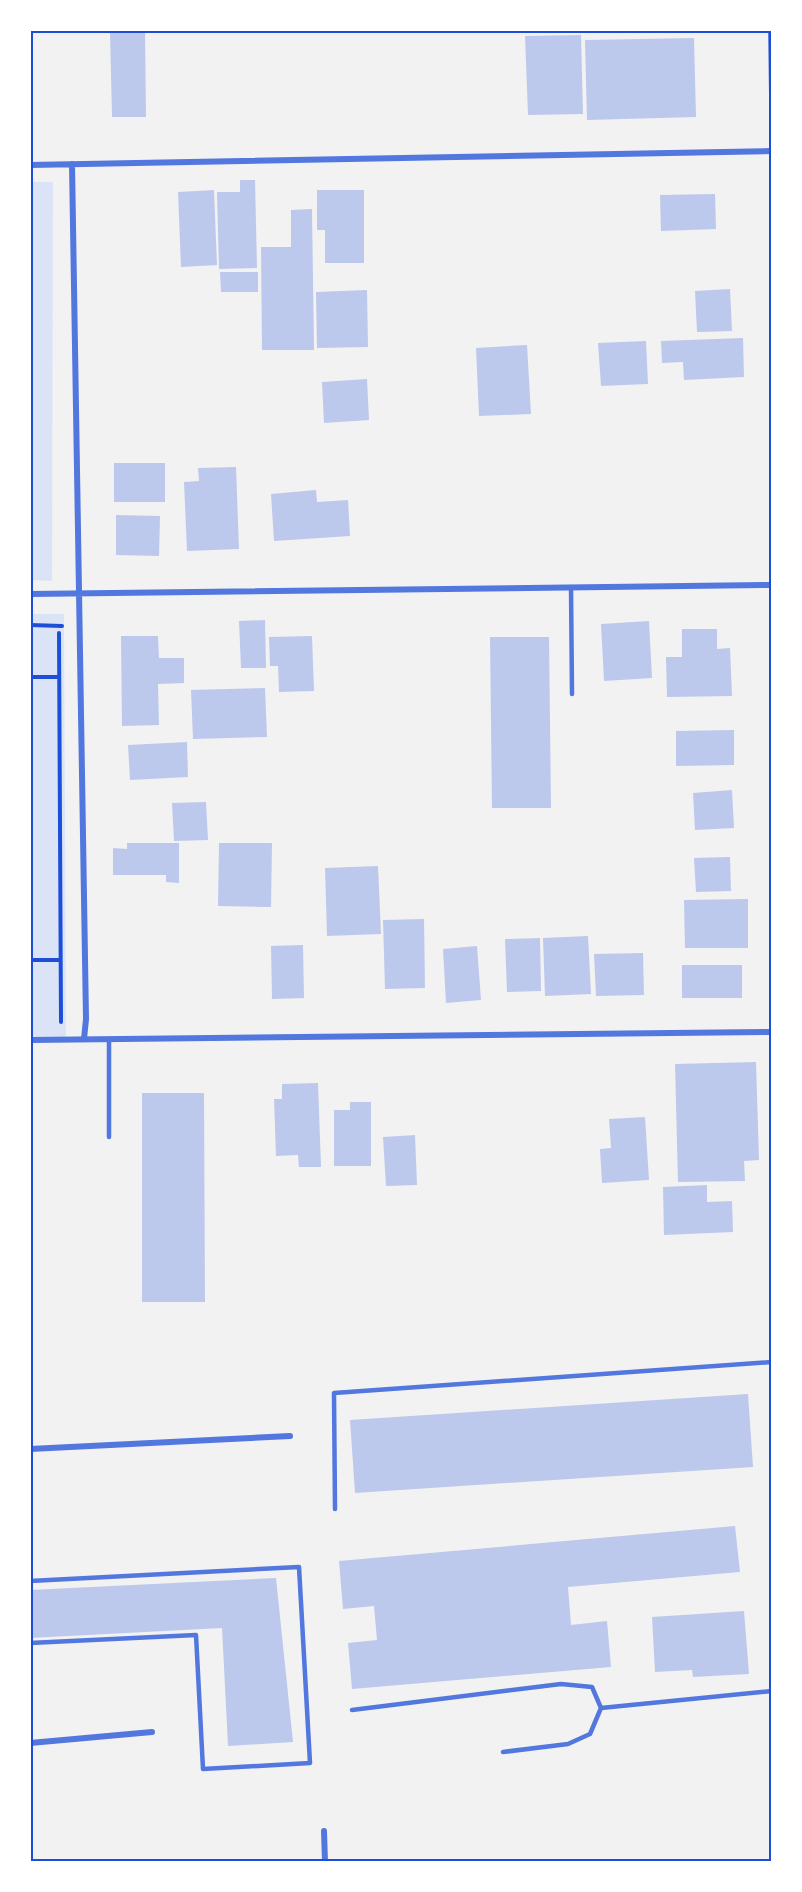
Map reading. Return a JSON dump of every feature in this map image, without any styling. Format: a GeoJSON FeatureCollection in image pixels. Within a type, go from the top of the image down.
{"type":"FeatureCollection","features":[{"type":"Feature","properties":{"kind":"street"},"geometry":{"type":"LineString","coordinates":[[771,30],[772,95]]}},
{"type":"Feature","properties":{"kind":"street"},"geometry":{"type":"LineString","coordinates":[[30,165],[772,151]]}},
{"type":"Feature","properties":{"kind":"street"},"geometry":{"type":"LineString","coordinates":[[72,164],[86,1007],[84,1039]]}},
{"type":"Feature","properties":{"kind":"street"},"geometry":{"type":"LineString","coordinates":[[30,594],[772,585]]}},
{"type":"Feature","properties":{"kind":"street"},"geometry":{"type":"LineString","coordinates":[[30,1040],[772,1032]]}},
{"type":"Feature","properties":{"kind":"street"},"geometry":{"type":"LineString","coordinates":[[30,1449],[290,1436]]}},
{"type":"Feature","properties":{"kind":"street"},"geometry":{"type":"LineString","coordinates":[[30,1743],[152,1732]]}},
{"type":"Feature","properties":{"kind":"street"},"geometry":{"type":"LineString","coordinates":[[324,1831],[325,1862]]}},
{"type":"Feature","properties":{"kind":"lane"},"geometry":{"type":"LineString","coordinates":[[571,587],[572,694]]}},
{"type":"Feature","properties":{"kind":"lane"},"geometry":{"type":"LineString","coordinates":[[109,1039],[109,1137]]}},
{"type":"Feature","properties":{"kind":"lane"},"geometry":{"type":"LineString","coordinates":[[335,1509],[334,1393],[772,1362]]}},
{"type":"Feature","properties":{"kind":"lane"},"geometry":{"type":"LineString","coordinates":[[30,1581],[299,1567],[310,1763],[203,1769],[196,1635],[30,1643]]}},
{"type":"Feature","properties":{"kind":"lane"},"geometry":{"type":"LineString","coordinates":[[352,1710],[561,1684],[592,1687],[601,1708],[590,1734],[568,1744],[503,1752]]}},
{"type":"Feature","properties":{"kind":"lane"},"geometry":{"type":"LineString","coordinates":[[601,1708],[772,1691]]}},
{"type":"Feature","properties":{"kind":"path"},"geometry":{"type":"LineString","coordinates":[[56,594],[59,626],[61,1040]]}},
{"type":"Feature","properties":{"kind":"path"},"geometry":{"type":"LineString","coordinates":[[30,625],[79,627]]}},
{"type":"Feature","properties":{"kind":"path"},"geometry":{"type":"LineString","coordinates":[[30,677],[59,677]]}},
{"type":"Feature","properties":{"kind":"path"},"geometry":{"type":"LineString","coordinates":[[30,960],[60,960]]}},
{"type":"Feature","properties":{"kind":"shaded area"},"geometry":{"type":"Polygon","coordinates":[[[30,182],[53,182],[52,581],[30,580],[30,182]]]}},
{"type":"Feature","properties":{"kind":"shaded area"},"geometry":{"type":"Polygon","coordinates":[[[30,614],[64,614],[66,1037],[30,1037],[30,614]]]}},
{"type":"Feature","properties":{"kind":"building"},"geometry":{"type":"Polygon","coordinates":[[[145,31],[146,117],[112,117],[110,32],[145,31]]]}},
{"type":"Feature","properties":{"kind":"building"},"geometry":{"type":"Polygon","coordinates":[[[581,35],[583,114],[528,115],[525,36],[581,35]]]}},
{"type":"Feature","properties":{"kind":"building"},"geometry":{"type":"Polygon","coordinates":[[[694,38],[696,117],[587,120],[585,40],[694,38]]]}},
{"type":"Feature","properties":{"kind":"building"},"geometry":{"type":"Polygon","coordinates":[[[240,180],[255,180],[257,268],[219,269],[217,192],[240,192],[240,180]]]}},
{"type":"Feature","properties":{"kind":"building"},"geometry":{"type":"Polygon","coordinates":[[[214,190],[217,265],[181,267],[178,192],[214,190]]]}},
{"type":"Feature","properties":{"kind":"building"},"geometry":{"type":"Polygon","coordinates":[[[317,190],[364,190],[364,263],[325,263],[325,230],[317,230],[317,190]]]}},
{"type":"Feature","properties":{"kind":"building"},"geometry":{"type":"Polygon","coordinates":[[[715,194],[716,229],[661,231],[660,195],[715,194]]]}},
{"type":"Feature","properties":{"kind":"building"},"geometry":{"type":"Polygon","coordinates":[[[312,209],[314,350],[262,350],[261,247],[291,247],[291,210],[312,209]]]}},
{"type":"Feature","properties":{"kind":"building"},"geometry":{"type":"Polygon","coordinates":[[[220,272],[258,272],[258,292],[221,292],[220,272]]]}},
{"type":"Feature","properties":{"kind":"building"},"geometry":{"type":"Polygon","coordinates":[[[730,289],[732,331],[697,332],[695,291],[730,289]]]}},
{"type":"Feature","properties":{"kind":"building"},"geometry":{"type":"Polygon","coordinates":[[[367,290],[368,347],[317,348],[316,292],[367,290]]]}},
{"type":"Feature","properties":{"kind":"building"},"geometry":{"type":"Polygon","coordinates":[[[743,338],[744,377],[684,380],[683,362],[662,363],[661,341],[743,338]]]}},
{"type":"Feature","properties":{"kind":"building"},"geometry":{"type":"Polygon","coordinates":[[[646,341],[648,384],[601,386],[598,343],[646,341]]]}},
{"type":"Feature","properties":{"kind":"building"},"geometry":{"type":"Polygon","coordinates":[[[527,345],[531,414],[479,416],[476,348],[527,345]]]}},
{"type":"Feature","properties":{"kind":"building"},"geometry":{"type":"Polygon","coordinates":[[[367,379],[369,420],[324,423],[322,382],[367,379]]]}},
{"type":"Feature","properties":{"kind":"building"},"geometry":{"type":"Polygon","coordinates":[[[114,463],[165,463],[165,502],[114,502],[114,463]]]}},
{"type":"Feature","properties":{"kind":"building"},"geometry":{"type":"Polygon","coordinates":[[[236,467],[239,549],[187,551],[184,482],[199,481],[198,468],[236,467]]]}},
{"type":"Feature","properties":{"kind":"building"},"geometry":{"type":"Polygon","coordinates":[[[316,490],[317,502],[348,500],[350,536],[274,541],[271,494],[316,490]]]}},
{"type":"Feature","properties":{"kind":"building"},"geometry":{"type":"Polygon","coordinates":[[[116,515],[160,516],[159,556],[116,555],[116,515]]]}},
{"type":"Feature","properties":{"kind":"building"},"geometry":{"type":"Polygon","coordinates":[[[265,620],[266,668],[241,668],[239,621],[265,620]]]}},
{"type":"Feature","properties":{"kind":"building"},"geometry":{"type":"Polygon","coordinates":[[[649,621],[652,678],[604,681],[601,624],[649,621]]]}},
{"type":"Feature","properties":{"kind":"building"},"geometry":{"type":"Polygon","coordinates":[[[682,629],[717,629],[717,649],[730,648],[732,696],[667,697],[666,657],[682,657],[682,629]]]}},
{"type":"Feature","properties":{"kind":"building"},"geometry":{"type":"Polygon","coordinates":[[[121,636],[158,636],[159,658],[184,658],[184,683],[158,684],[159,725],[122,726],[121,636]]]}},
{"type":"Feature","properties":{"kind":"building"},"geometry":{"type":"Polygon","coordinates":[[[312,636],[314,691],[279,692],[278,666],[270,666],[269,637],[312,636]]]}},
{"type":"Feature","properties":{"kind":"building"},"geometry":{"type":"Polygon","coordinates":[[[490,637],[549,637],[551,808],[492,808],[490,637]]]}},
{"type":"Feature","properties":{"kind":"building"},"geometry":{"type":"Polygon","coordinates":[[[265,688],[267,737],[193,739],[191,690],[265,688]]]}},
{"type":"Feature","properties":{"kind":"building"},"geometry":{"type":"Polygon","coordinates":[[[734,730],[734,765],[676,766],[676,731],[734,730]]]}},
{"type":"Feature","properties":{"kind":"building"},"geometry":{"type":"Polygon","coordinates":[[[187,742],[188,777],[130,780],[128,745],[187,742]]]}},
{"type":"Feature","properties":{"kind":"building"},"geometry":{"type":"Polygon","coordinates":[[[732,790],[734,828],[695,830],[693,793],[732,790]]]}},
{"type":"Feature","properties":{"kind":"building"},"geometry":{"type":"Polygon","coordinates":[[[206,802],[208,840],[174,841],[172,803],[206,802]]]}},
{"type":"Feature","properties":{"kind":"building"},"geometry":{"type":"Polygon","coordinates":[[[127,843],[179,843],[179,883],[166,882],[166,875],[113,875],[113,848],[127,849],[127,843]]]}},
{"type":"Feature","properties":{"kind":"building"},"geometry":{"type":"Polygon","coordinates":[[[219,843],[272,843],[271,907],[218,906],[219,843]]]}},
{"type":"Feature","properties":{"kind":"building"},"geometry":{"type":"Polygon","coordinates":[[[730,857],[731,891],[696,892],[694,858],[730,857]]]}},
{"type":"Feature","properties":{"kind":"building"},"geometry":{"type":"Polygon","coordinates":[[[378,866],[381,934],[327,936],[325,868],[378,866]]]}},
{"type":"Feature","properties":{"kind":"building"},"geometry":{"type":"Polygon","coordinates":[[[748,899],[748,948],[685,948],[684,900],[748,899]]]}},
{"type":"Feature","properties":{"kind":"building"},"geometry":{"type":"Polygon","coordinates":[[[424,919],[425,988],[385,989],[383,920],[424,919]]]}},
{"type":"Feature","properties":{"kind":"building"},"geometry":{"type":"Polygon","coordinates":[[[588,936],[591,994],[545,996],[543,938],[588,936]]]}},
{"type":"Feature","properties":{"kind":"building"},"geometry":{"type":"Polygon","coordinates":[[[540,938],[541,991],[507,992],[505,939],[540,938]]]}},
{"type":"Feature","properties":{"kind":"building"},"geometry":{"type":"Polygon","coordinates":[[[303,945],[304,998],[272,999],[271,946],[303,945]]]}},
{"type":"Feature","properties":{"kind":"building"},"geometry":{"type":"Polygon","coordinates":[[[477,946],[481,1000],[446,1003],[443,949],[477,946]]]}},
{"type":"Feature","properties":{"kind":"building"},"geometry":{"type":"Polygon","coordinates":[[[643,953],[644,995],[596,996],[594,954],[643,953]]]}},
{"type":"Feature","properties":{"kind":"building"},"geometry":{"type":"Polygon","coordinates":[[[682,965],[742,965],[742,998],[682,998],[682,965]]]}},
{"type":"Feature","properties":{"kind":"building"},"geometry":{"type":"Polygon","coordinates":[[[756,1062],[759,1160],[744,1161],[745,1181],[678,1182],[675,1064],[756,1062]]]}},
{"type":"Feature","properties":{"kind":"building"},"geometry":{"type":"Polygon","coordinates":[[[318,1083],[321,1167],[299,1167],[298,1155],[276,1156],[274,1099],[282,1099],[282,1084],[318,1083]]]}},
{"type":"Feature","properties":{"kind":"building"},"geometry":{"type":"Polygon","coordinates":[[[142,1093],[204,1093],[205,1302],[142,1302],[142,1093]]]}},
{"type":"Feature","properties":{"kind":"building"},"geometry":{"type":"Polygon","coordinates":[[[350,1102],[371,1102],[371,1166],[334,1166],[334,1110],[350,1110],[350,1102]]]}},
{"type":"Feature","properties":{"kind":"building"},"geometry":{"type":"Polygon","coordinates":[[[645,1117],[649,1180],[602,1183],[600,1149],[611,1148],[609,1119],[645,1117]]]}},
{"type":"Feature","properties":{"kind":"building"},"geometry":{"type":"Polygon","coordinates":[[[415,1135],[417,1185],[386,1186],[383,1137],[415,1135]]]}},
{"type":"Feature","properties":{"kind":"building"},"geometry":{"type":"Polygon","coordinates":[[[707,1185],[707,1202],[732,1201],[733,1232],[664,1235],[663,1187],[707,1185]]]}},
{"type":"Feature","properties":{"kind":"building"},"geometry":{"type":"Polygon","coordinates":[[[748,1394],[753,1467],[355,1493],[350,1420],[748,1394]]]}},
{"type":"Feature","properties":{"kind":"building"},"geometry":{"type":"Polygon","coordinates":[[[735,1526],[740,1572],[568,1587],[571,1625],[607,1621],[611,1667],[352,1689],[348,1643],[377,1640],[374,1606],[343,1609],[339,1561],[735,1526]]]}},
{"type":"Feature","properties":{"kind":"building"},"geometry":{"type":"Polygon","coordinates":[[[276,1578],[293,1742],[228,1746],[222,1628],[30,1638],[30,1590],[276,1578]]]}},
{"type":"Feature","properties":{"kind":"building"},"geometry":{"type":"Polygon","coordinates":[[[744,1611],[749,1674],[693,1677],[692,1670],[655,1672],[652,1617],[744,1611]]]}}]}
